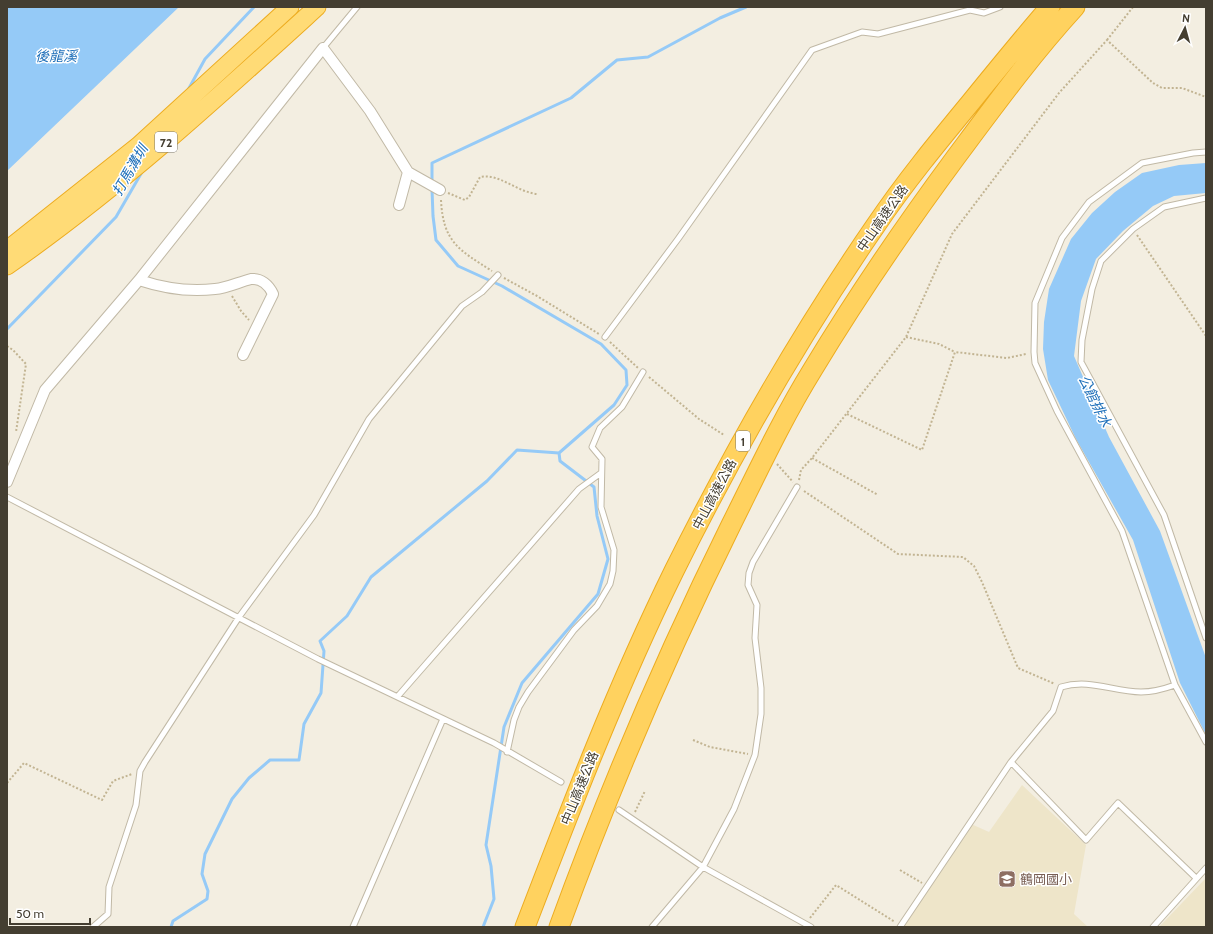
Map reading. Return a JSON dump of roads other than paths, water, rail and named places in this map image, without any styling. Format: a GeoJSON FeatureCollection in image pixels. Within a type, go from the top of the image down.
{"type":"FeatureCollection","features":[{"type":"Feature","properties":{"kind":"highway","name":"72"},"geometry":{"type":"LineString","coordinates":[[7,250],[138,146],[290,7]]}},
{"type":"Feature","properties":{"kind":"highway","name":"72"},"geometry":{"type":"LineString","coordinates":[[7,266],[93,203],[147,159],[317,7]]}},
{"type":"Feature","properties":{"kind":"highway","name":"中山高速公路"},"geometry":{"type":"LineString","coordinates":[[524,927],[580,784],[673,573],[732,460],[780,376],[831,292],[877,223],[931,151],[1050,7]]}},
{"type":"Feature","properties":{"kind":"highway","name":"中山高速公路"},"geometry":{"type":"LineString","coordinates":[[559,927],[583,861],[653,691],[729,529],[811,371],[897,238],[1000,98],[1075,7]]}},
{"type":"Feature","properties":{"kind":"street"},"geometry":{"type":"LineString","coordinates":[[7,482],[45,390],[139,280],[323,48],[370,111],[408,172],[440,190]]}},
{"type":"Feature","properties":{"kind":"street"},"geometry":{"type":"LineString","coordinates":[[399,205],[408,172]]}},
{"type":"Feature","properties":{"kind":"street"},"geometry":{"type":"LineString","coordinates":[[139,280],[161,288],[216,289],[256,278],[263,281],[273,294],[243,355]]}},
{"type":"Feature","properties":{"kind":"lane"},"geometry":{"type":"LineString","coordinates":[[323,48],[357,7]]}},
{"type":"Feature","properties":{"kind":"lane"},"geometry":{"type":"LineString","coordinates":[[604,337],[678,238],[812,50],[862,32],[878,34],[970,10],[984,13],[1000,7]]}},
{"type":"Feature","properties":{"kind":"lane"},"geometry":{"type":"LineString","coordinates":[[1206,152],[1193,152],[1142,163],[1089,202],[1062,238],[1035,303],[1034,352],[1036,362],[1057,411],[1122,531],[1175,685],[1206,742]]}},
{"type":"Feature","properties":{"kind":"lane"},"geometry":{"type":"LineString","coordinates":[[1206,198],[1164,207],[1133,229],[1101,261],[1092,289],[1085,325],[1081,362],[1164,515],[1206,638]]}},
{"type":"Feature","properties":{"kind":"lane"},"geometry":{"type":"LineString","coordinates":[[93,927],[108,914],[110,887],[136,805],[140,771],[239,617],[314,515],[369,419],[462,306],[482,292],[498,275]]}},
{"type":"Feature","properties":{"kind":"lane"},"geometry":{"type":"LineString","coordinates":[[507,752],[514,720],[519,707],[528,692],[574,630],[597,606],[610,584],[613,571],[614,550],[600,507],[602,459],[592,447],[600,428],[622,407],[643,372]]}},
{"type":"Feature","properties":{"kind":"lane"},"geometry":{"type":"LineString","coordinates":[[398,696],[579,489],[601,473]]}},
{"type":"Feature","properties":{"kind":"lane"},"geometry":{"type":"LineString","coordinates":[[652,927],[703,866],[734,809],[755,756],[761,714],[761,688],[755,638],[757,604],[748,585],[749,573],[753,562],[798,487]]}},
{"type":"Feature","properties":{"kind":"lane"},"geometry":{"type":"LineString","coordinates":[[7,497],[318,659],[398,696],[497,746],[561,782]]}},
{"type":"Feature","properties":{"kind":"lane"},"geometry":{"type":"LineString","coordinates":[[901,926],[1011,762],[1053,711],[1061,687],[1074,683],[1141,692],[1162,690],[1175,685]]}},
{"type":"Feature","properties":{"kind":"lane"},"geometry":{"type":"LineString","coordinates":[[353,927],[443,719]]}},
{"type":"Feature","properties":{"kind":"lane"},"geometry":{"type":"LineString","coordinates":[[1011,762],[1086,840],[1118,803],[1196,878]]}},
{"type":"Feature","properties":{"kind":"lane"},"geometry":{"type":"LineString","coordinates":[[619,810],[703,866],[811,927]]}},
{"type":"Feature","properties":{"kind":"lane"},"geometry":{"type":"LineString","coordinates":[[1153,927],[1206,868]]}},
{"type":"Feature","properties":{"kind":"water","name":"後龍溪"},"geometry":{"type":"Polygon","coordinates":[[[7,7],[179,7],[7,171],[7,7]]]}},
{"type":"Feature","properties":{"kind":"water"},"geometry":{"type":"Polygon","coordinates":[[[1206,163],[1206,193],[1174,196],[1153,206],[1123,231],[1096,259],[1081,301],[1074,356],[1109,437],[1160,531],[1206,658],[1206,735],[1180,683],[1133,540],[1076,439],[1048,380],[1043,349],[1044,322],[1049,289],[1071,239],[1092,213],[1115,192],[1142,173],[1179,165],[1206,163]]]}},
{"type":"Feature","properties":{"kind":"waterway","name":"打馬溝圳"},"geometry":{"type":"LineString","coordinates":[[188,90],[205,59],[254,7]]}},
{"type":"Feature","properties":{"kind":"waterway"},"geometry":{"type":"LineString","coordinates":[[432,184],[432,163],[571,98],[617,60],[648,57],[720,18],[746,7]]}},
{"type":"Feature","properties":{"kind":"waterway","name":"打馬溝圳"},"geometry":{"type":"LineString","coordinates":[[7,329],[116,217],[142,172]]}},
{"type":"Feature","properties":{"kind":"waterway"},"geometry":{"type":"LineString","coordinates":[[171,927],[173,921],[207,899],[208,891],[202,874],[205,854],[232,799],[249,778],[270,760],[299,760],[304,724],[321,693],[324,651],[320,641],[347,616],[371,577],[487,481],[517,450],[559,453],[614,405],[627,385],[626,370],[601,344],[502,286],[458,266],[436,240],[432,189]]}},
{"type":"Feature","properties":{"kind":"waterway"},"geometry":{"type":"LineString","coordinates":[[483,927],[494,899],[491,866],[486,845],[504,727],[522,683],[598,594],[608,559],[597,516],[594,487],[560,461],[559,453]]}},
{"type":"Feature","properties":{"kind":"place","name":"鶴岡國小"},"geometry":{"type":"Point","coordinates":[1007,879]}},
{"type":"Feature","properties":{"kind":"water label","name":"公館排水"},"geometry":{"type":"Point","coordinates":[1095,401]}}]}
